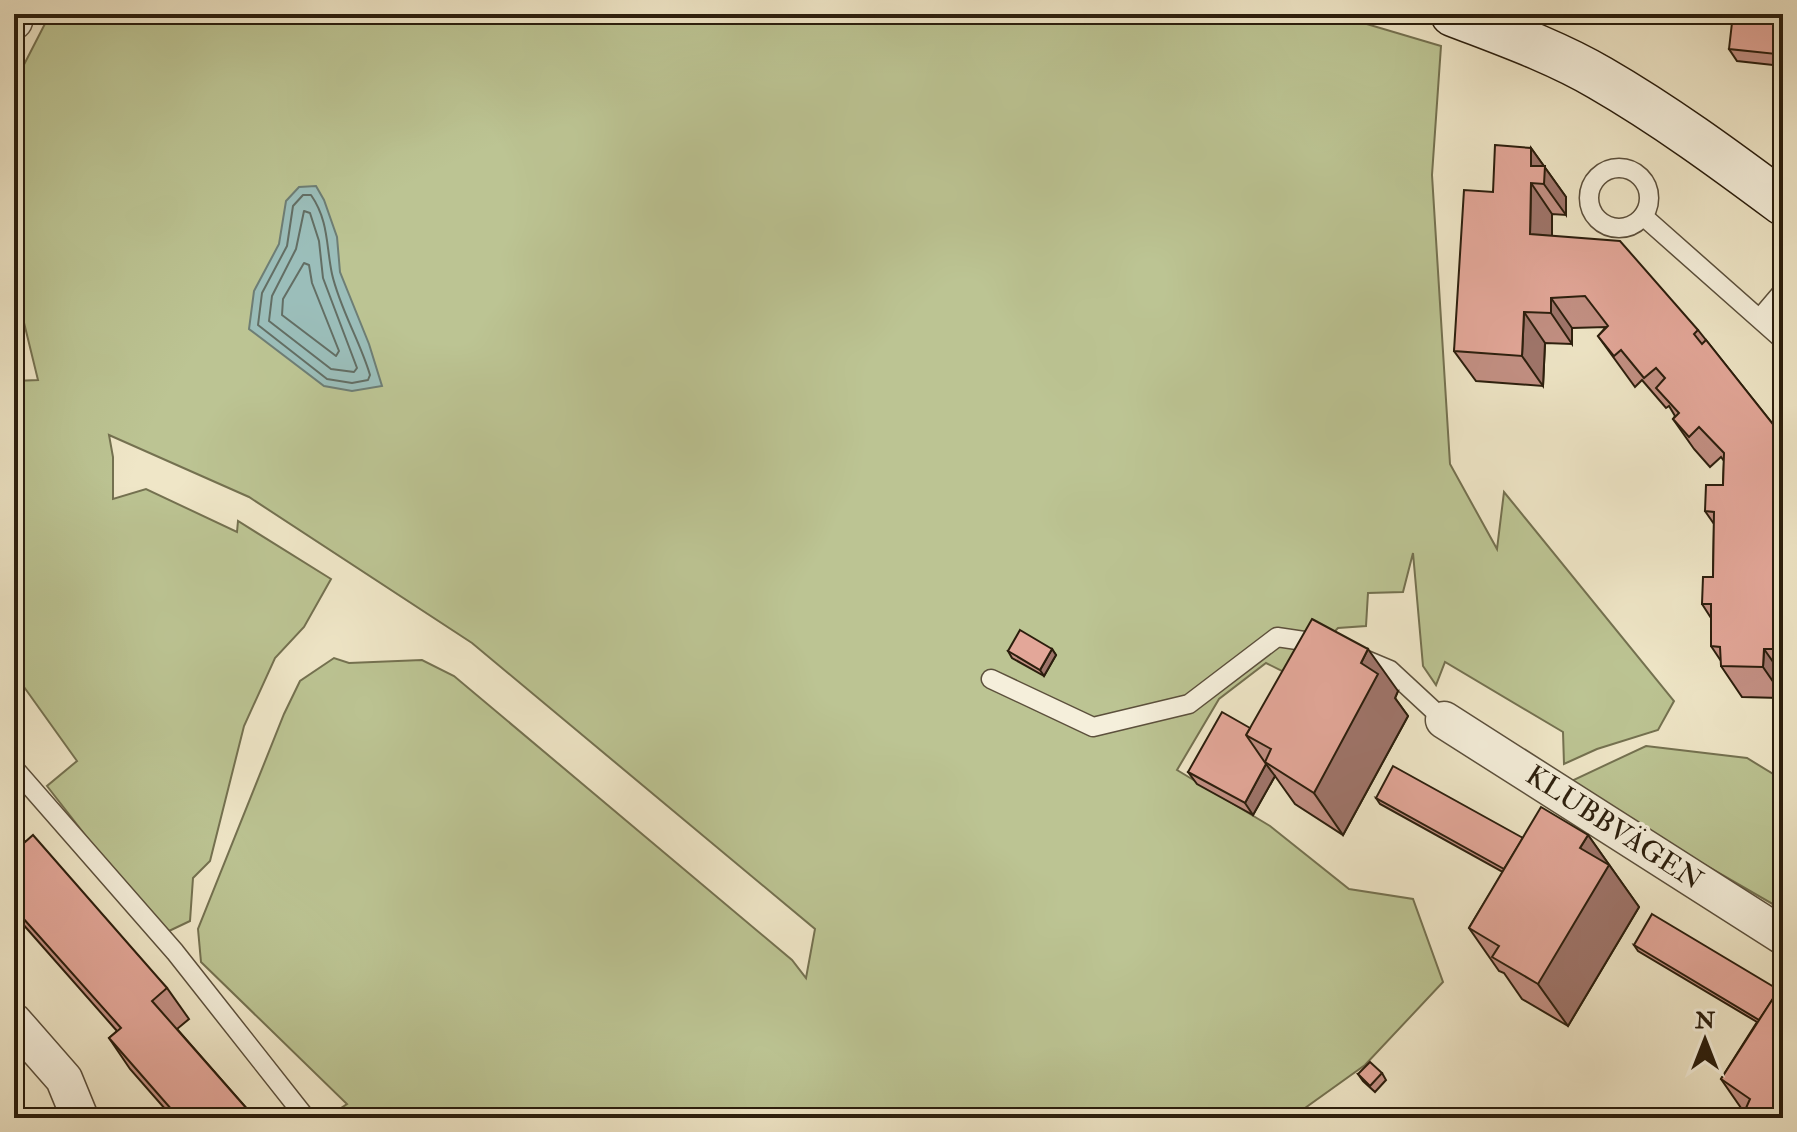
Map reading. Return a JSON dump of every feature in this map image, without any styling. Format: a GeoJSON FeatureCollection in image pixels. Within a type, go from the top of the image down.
{"type":"FeatureCollection","features":[{"type":"Feature","properties":{"kind":"street"},"geometry":{"type":"LineString","coordinates":[[14,21],[16,14]]}},
{"type":"Feature","properties":{"kind":"street"},"geometry":{"type":"LineString","coordinates":[[1453,14],[1520,40],[1598,77],[1701,142],[1783,203]]}},
{"type":"Feature","properties":{"kind":"street","name":"KLUBBVÄGEN"},"geometry":{"type":"LineString","coordinates":[[1444,720],[1783,936]]}},
{"type":"Feature","properties":{"kind":"street"},"geometry":{"type":"LineString","coordinates":[[14,1022],[64,1079],[80,1118]]}},
{"type":"Feature","properties":{"kind":"lane"},"geometry":{"type":"LineString","coordinates":[[1643,216],[1783,340]]}},
{"type":"Feature","properties":{"kind":"lane"},"geometry":{"type":"LineString","coordinates":[[1760,318],[1783,291]]}},
{"type":"Feature","properties":{"kind":"lane"},"geometry":{"type":"LineString","coordinates":[[991,679],[1093,727],[1189,704],[1277,637],[1333,645],[1390,670],[1444,720]]}},
{"type":"Feature","properties":{"kind":"lane"},"geometry":{"type":"LineString","coordinates":[[14,768],[175,952],[306,1118]]}},
{"type":"Feature","properties":{"kind":"green space"},"geometry":{"type":"Polygon","coordinates":[[[50,14],[1333,14],[1441,46],[1432,175],[1450,464],[1497,549],[1504,492],[1674,701],[1658,730],[1597,749],[1564,764],[1563,732],[1445,662],[1436,685],[1423,666],[1413,553],[1403,592],[1368,593],[1366,626],[1338,628],[1292,676],[1266,663],[1219,699],[1177,770],[1270,826],[1349,889],[1413,899],[1443,982],[1365,1065],[1291,1118],[1059,1118],[1049,1111],[1042,1118],[326,1118],[347,1104],[201,962],[198,929],[300,681],[334,658],[349,663],[422,660],[454,676],[792,960],[806,978],[815,929],[472,643],[249,497],[109,435],[113,457],[113,499],[146,489],[237,532],[238,521],[331,579],[304,627],[275,658],[244,726],[210,861],[193,878],[190,921],[169,931],[142,908],[47,786],[77,761],[14,673],[14,381],[38,380],[17,294],[23,279],[14,249],[14,84],[50,14]]]}},
{"type":"Feature","properties":{"kind":"green space"},"geometry":{"type":"Polygon","coordinates":[[[1646,746],[1747,758],[1783,780],[1783,910],[1565,784],[1646,746]]]}},
{"type":"Feature","properties":{"kind":"water"},"geometry":{"type":"Polygon","coordinates":[[[316,186],[337,237],[340,272],[382,386],[352,391],[324,386],[249,329],[254,291],[279,244],[286,201],[299,187],[316,186]]]}},
{"type":"Feature","properties":{"kind":"building"},"geometry":{"type":"Polygon","coordinates":[[[1733,14],[1781,14],[1776,54],[1729,49],[1733,14]]]}},
{"type":"Feature","properties":{"kind":"building"},"geometry":{"type":"Polygon","coordinates":[[[1495,145],[1531,148],[1531,166],[1545,166],[1544,184],[1531,183],[1530,234],[1620,241],[1698,330],[1694,334],[1702,344],[1706,340],[1783,437],[1776,649],[1764,649],[1763,667],[1721,666],[1720,647],[1711,646],[1711,604],[1702,604],[1703,577],[1713,577],[1714,512],[1705,511],[1706,485],[1723,485],[1724,453],[1699,427],[1689,437],[1673,419],[1679,413],[1656,388],[1665,378],[1656,368],[1644,378],[1621,350],[1614,356],[1598,336],[1608,326],[1585,296],[1551,298],[1551,313],[1524,312],[1522,356],[1454,351],[1464,190],[1493,192],[1495,145]]]}},
{"type":"Feature","properties":{"kind":"building"},"geometry":{"type":"Polygon","coordinates":[[[1312,619],[1368,649],[1361,663],[1378,674],[1314,793],[1265,762],[1271,749],[1246,735],[1312,619]]]}},
{"type":"Feature","properties":{"kind":"building"},"geometry":{"type":"Polygon","coordinates":[[[1020,630],[1052,649],[1040,670],[1008,651],[1020,630]]]}},
{"type":"Feature","properties":{"kind":"building"},"geometry":{"type":"Polygon","coordinates":[[[1222,712],[1250,728],[1246,735],[1266,764],[1245,803],[1188,772],[1222,712]]]}},
{"type":"Feature","properties":{"kind":"building"},"geometry":{"type":"Polygon","coordinates":[[[1393,766],[1523,838],[1504,869],[1376,798],[1393,766]]]}},
{"type":"Feature","properties":{"kind":"building"},"geometry":{"type":"Polygon","coordinates":[[[1541,807],[1588,835],[1580,848],[1609,865],[1538,984],[1492,957],[1499,946],[1469,928],[1541,807]]]}},
{"type":"Feature","properties":{"kind":"building"},"geometry":{"type":"Polygon","coordinates":[[[14,830],[25,842],[33,835],[167,988],[152,1001],[255,1118],[179,1118],[109,1038],[121,1028],[14,908],[14,830]]]}},
{"type":"Feature","properties":{"kind":"building"},"geometry":{"type":"Polygon","coordinates":[[[1652,914],[1779,990],[1759,1020],[1634,945],[1652,914]]]}},
{"type":"Feature","properties":{"kind":"building"},"geometry":{"type":"Polygon","coordinates":[[[1783,983],[1783,1118],[1764,1118],[1746,1108],[1750,1099],[1721,1079],[1783,983]]]}},
{"type":"Feature","properties":{"kind":"building"},"geometry":{"type":"Polygon","coordinates":[[[1370,1062],[1382,1073],[1370,1086],[1358,1074],[1370,1062]]]}}]}
